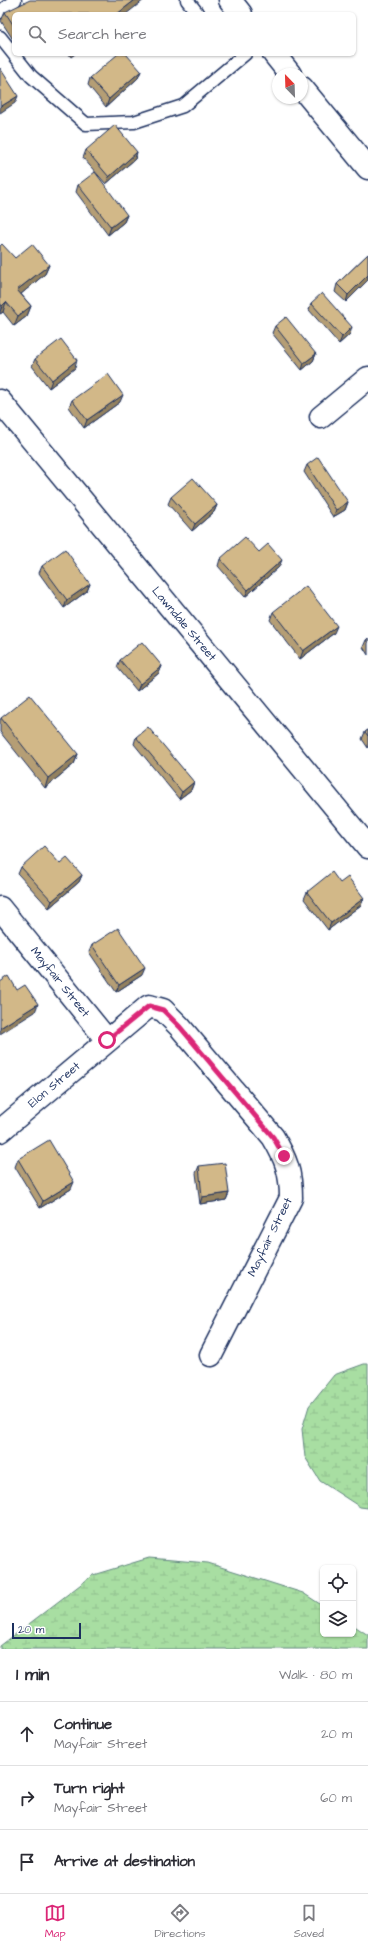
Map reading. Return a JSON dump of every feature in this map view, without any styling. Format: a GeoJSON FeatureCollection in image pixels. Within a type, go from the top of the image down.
{"type":"FeatureCollection","features":[{"type":"Feature","properties":{"kind":"street"},"geometry":{"type":"LineString","coordinates":[[230,0],[239,12]]}},
{"type":"Feature","properties":{"kind":"street"},"geometry":{"type":"LineString","coordinates":[[276,56],[285,68]]}},
{"type":"Feature","properties":{"kind":"street"},"geometry":{"type":"LineString","coordinates":[[308,95],[368,168]]}},
{"type":"Feature","properties":{"kind":"street"},"geometry":{"type":"LineString","coordinates":[[321,417],[368,378]]}},
{"type":"Feature","properties":{"kind":"street","name":"Lawndale Street"},"geometry":{"type":"LineString","coordinates":[[0,401],[368,847]]}},
{"type":"Feature","properties":{"kind":"street","name":"Mayfair Street"},"geometry":{"type":"LineString","coordinates":[[0,908],[107,1040],[149,1006],[163,1010],[180,1027],[273,1137],[284,1156],[291,1177],[291,1198],[211,1355]]}},
{"type":"Feature","properties":{"kind":"street","name":"Elon Street"},"geometry":{"type":"LineString","coordinates":[[0,1131],[107,1040]]}},
{"type":"Feature","properties":{"kind":"lane"},"geometry":{"type":"LineString","coordinates":[[0,12],[15,0]]}},
{"type":"Feature","properties":{"kind":"lane"},"geometry":{"type":"LineString","coordinates":[[187,0],[196,12]]}},
{"type":"Feature","properties":{"kind":"lane"},"geometry":{"type":"LineString","coordinates":[[0,37],[12,53]]}},
{"type":"Feature","properties":{"kind":"lane"},"geometry":{"type":"LineString","coordinates":[[15,56],[30,76],[86,124],[134,122],[183,106],[232,58]]}},
{"type":"Feature","properties":{"kind":"green space"},"geometry":{"type":"Polygon","coordinates":[[[364,1364],[368,1364],[368,1508],[360,1507],[320,1481],[305,1457],[302,1429],[309,1406],[334,1375],[364,1364]]]}},
{"type":"Feature","properties":{"kind":"green space"},"geometry":{"type":"Polygon","coordinates":[[[149,1558],[208,1563],[303,1593],[320,1604],[320,1637],[356,1637],[356,1627],[368,1635],[368,1649],[0,1649],[0,1646],[93,1575],[149,1558]]]}},
{"type":"Feature","properties":{"kind":"building"},"geometry":{"type":"Polygon","coordinates":[[[30,0],[135,0],[120,12],[12,12],[12,23],[5,12],[30,0]]]}},
{"type":"Feature","properties":{"kind":"building"},"geometry":{"type":"Polygon","coordinates":[[[116,56],[128,56],[141,71],[109,99],[90,78],[116,56]]]}},
{"type":"Feature","properties":{"kind":"building"},"geometry":{"type":"Polygon","coordinates":[[[0,68],[18,96],[0,107],[0,68]]]}},
{"type":"Feature","properties":{"kind":"building"},"geometry":{"type":"Polygon","coordinates":[[[115,125],[137,152],[109,177],[86,150],[115,125]]]}},
{"type":"Feature","properties":{"kind":"building"},"geometry":{"type":"Polygon","coordinates":[[[95,172],[127,215],[111,227],[78,185],[95,172]]]}},
{"type":"Feature","properties":{"kind":"building"},"geometry":{"type":"Polygon","coordinates":[[[2,244],[15,258],[32,244],[49,265],[17,290],[31,306],[18,316],[6,302],[2,306],[0,303],[0,246],[2,244]]]}},
{"type":"Feature","properties":{"kind":"building"},"geometry":{"type":"Polygon","coordinates":[[[368,254],[368,275],[348,295],[337,284],[368,254]]]}},
{"type":"Feature","properties":{"kind":"building"},"geometry":{"type":"Polygon","coordinates":[[[322,293],[352,327],[342,337],[311,303],[322,293]]]}},
{"type":"Feature","properties":{"kind":"building"},"geometry":{"type":"Polygon","coordinates":[[[286,317],[316,354],[304,363],[275,326],[286,317]]]}},
{"type":"Feature","properties":{"kind":"building"},"geometry":{"type":"Polygon","coordinates":[[[61,339],[77,360],[52,380],[35,359],[61,339]]]}},
{"type":"Feature","properties":{"kind":"building"},"geometry":{"type":"Polygon","coordinates":[[[108,374],[123,395],[87,420],[72,400],[108,374]]]}},
{"type":"Feature","properties":{"kind":"building"},"geometry":{"type":"Polygon","coordinates":[[[318,457],[348,502],[336,510],[307,465],[318,457]]]}},
{"type":"Feature","properties":{"kind":"building"},"geometry":{"type":"Polygon","coordinates":[[[193,478],[217,505],[195,524],[171,497],[193,478]]]}},
{"type":"Feature","properties":{"kind":"building"},"geometry":{"type":"Polygon","coordinates":[[[245,537],[259,552],[268,544],[282,560],[248,590],[220,559],[245,537]]]}},
{"type":"Feature","properties":{"kind":"building"},"geometry":{"type":"Polygon","coordinates":[[[65,549],[90,584],[67,600],[42,566],[65,549]]]}},
{"type":"Feature","properties":{"kind":"building"},"geometry":{"type":"Polygon","coordinates":[[[306,586],[337,626],[303,651],[273,612],[306,586]]]}},
{"type":"Feature","properties":{"kind":"building"},"geometry":{"type":"Polygon","coordinates":[[[142,642],[162,666],[140,684],[120,660],[142,642]]]}},
{"type":"Feature","properties":{"kind":"building"},"geometry":{"type":"Polygon","coordinates":[[[30,695],[78,754],[48,778],[1,718],[30,695]]]}},
{"type":"Feature","properties":{"kind":"building"},"geometry":{"type":"Polygon","coordinates":[[[148,727],[194,782],[182,792],[136,737],[148,727]]]}},
{"type":"Feature","properties":{"kind":"building"},"geometry":{"type":"Polygon","coordinates":[[[44,846],[60,864],[67,858],[82,875],[52,901],[21,867],[44,846]]]}},
{"type":"Feature","properties":{"kind":"building"},"geometry":{"type":"Polygon","coordinates":[[[332,872],[340,883],[348,877],[364,898],[331,923],[307,892],[332,872]]]}},
{"type":"Feature","properties":{"kind":"building"},"geometry":{"type":"Polygon","coordinates":[[[118,928],[145,968],[119,985],[92,945],[118,928]]]}},
{"type":"Feature","properties":{"kind":"building"},"geometry":{"type":"Polygon","coordinates":[[[9,976],[17,990],[25,985],[38,1004],[0,1028],[0,982],[9,976]]]}},
{"type":"Feature","properties":{"kind":"building"},"geometry":{"type":"Polygon","coordinates":[[[49,1140],[74,1182],[43,1201],[18,1159],[49,1140]]]}},
{"type":"Feature","properties":{"kind":"building"},"geometry":{"type":"Polygon","coordinates":[[[225,1163],[229,1193],[202,1197],[199,1166],[225,1163]]]}},
{"type":"Feature","properties":{"kind":"route"},"geometry":{"type":"LineString","coordinates":[[107,1040],[149,1006],[163,1010],[180,1027],[273,1137],[284,1156]]}}]}
